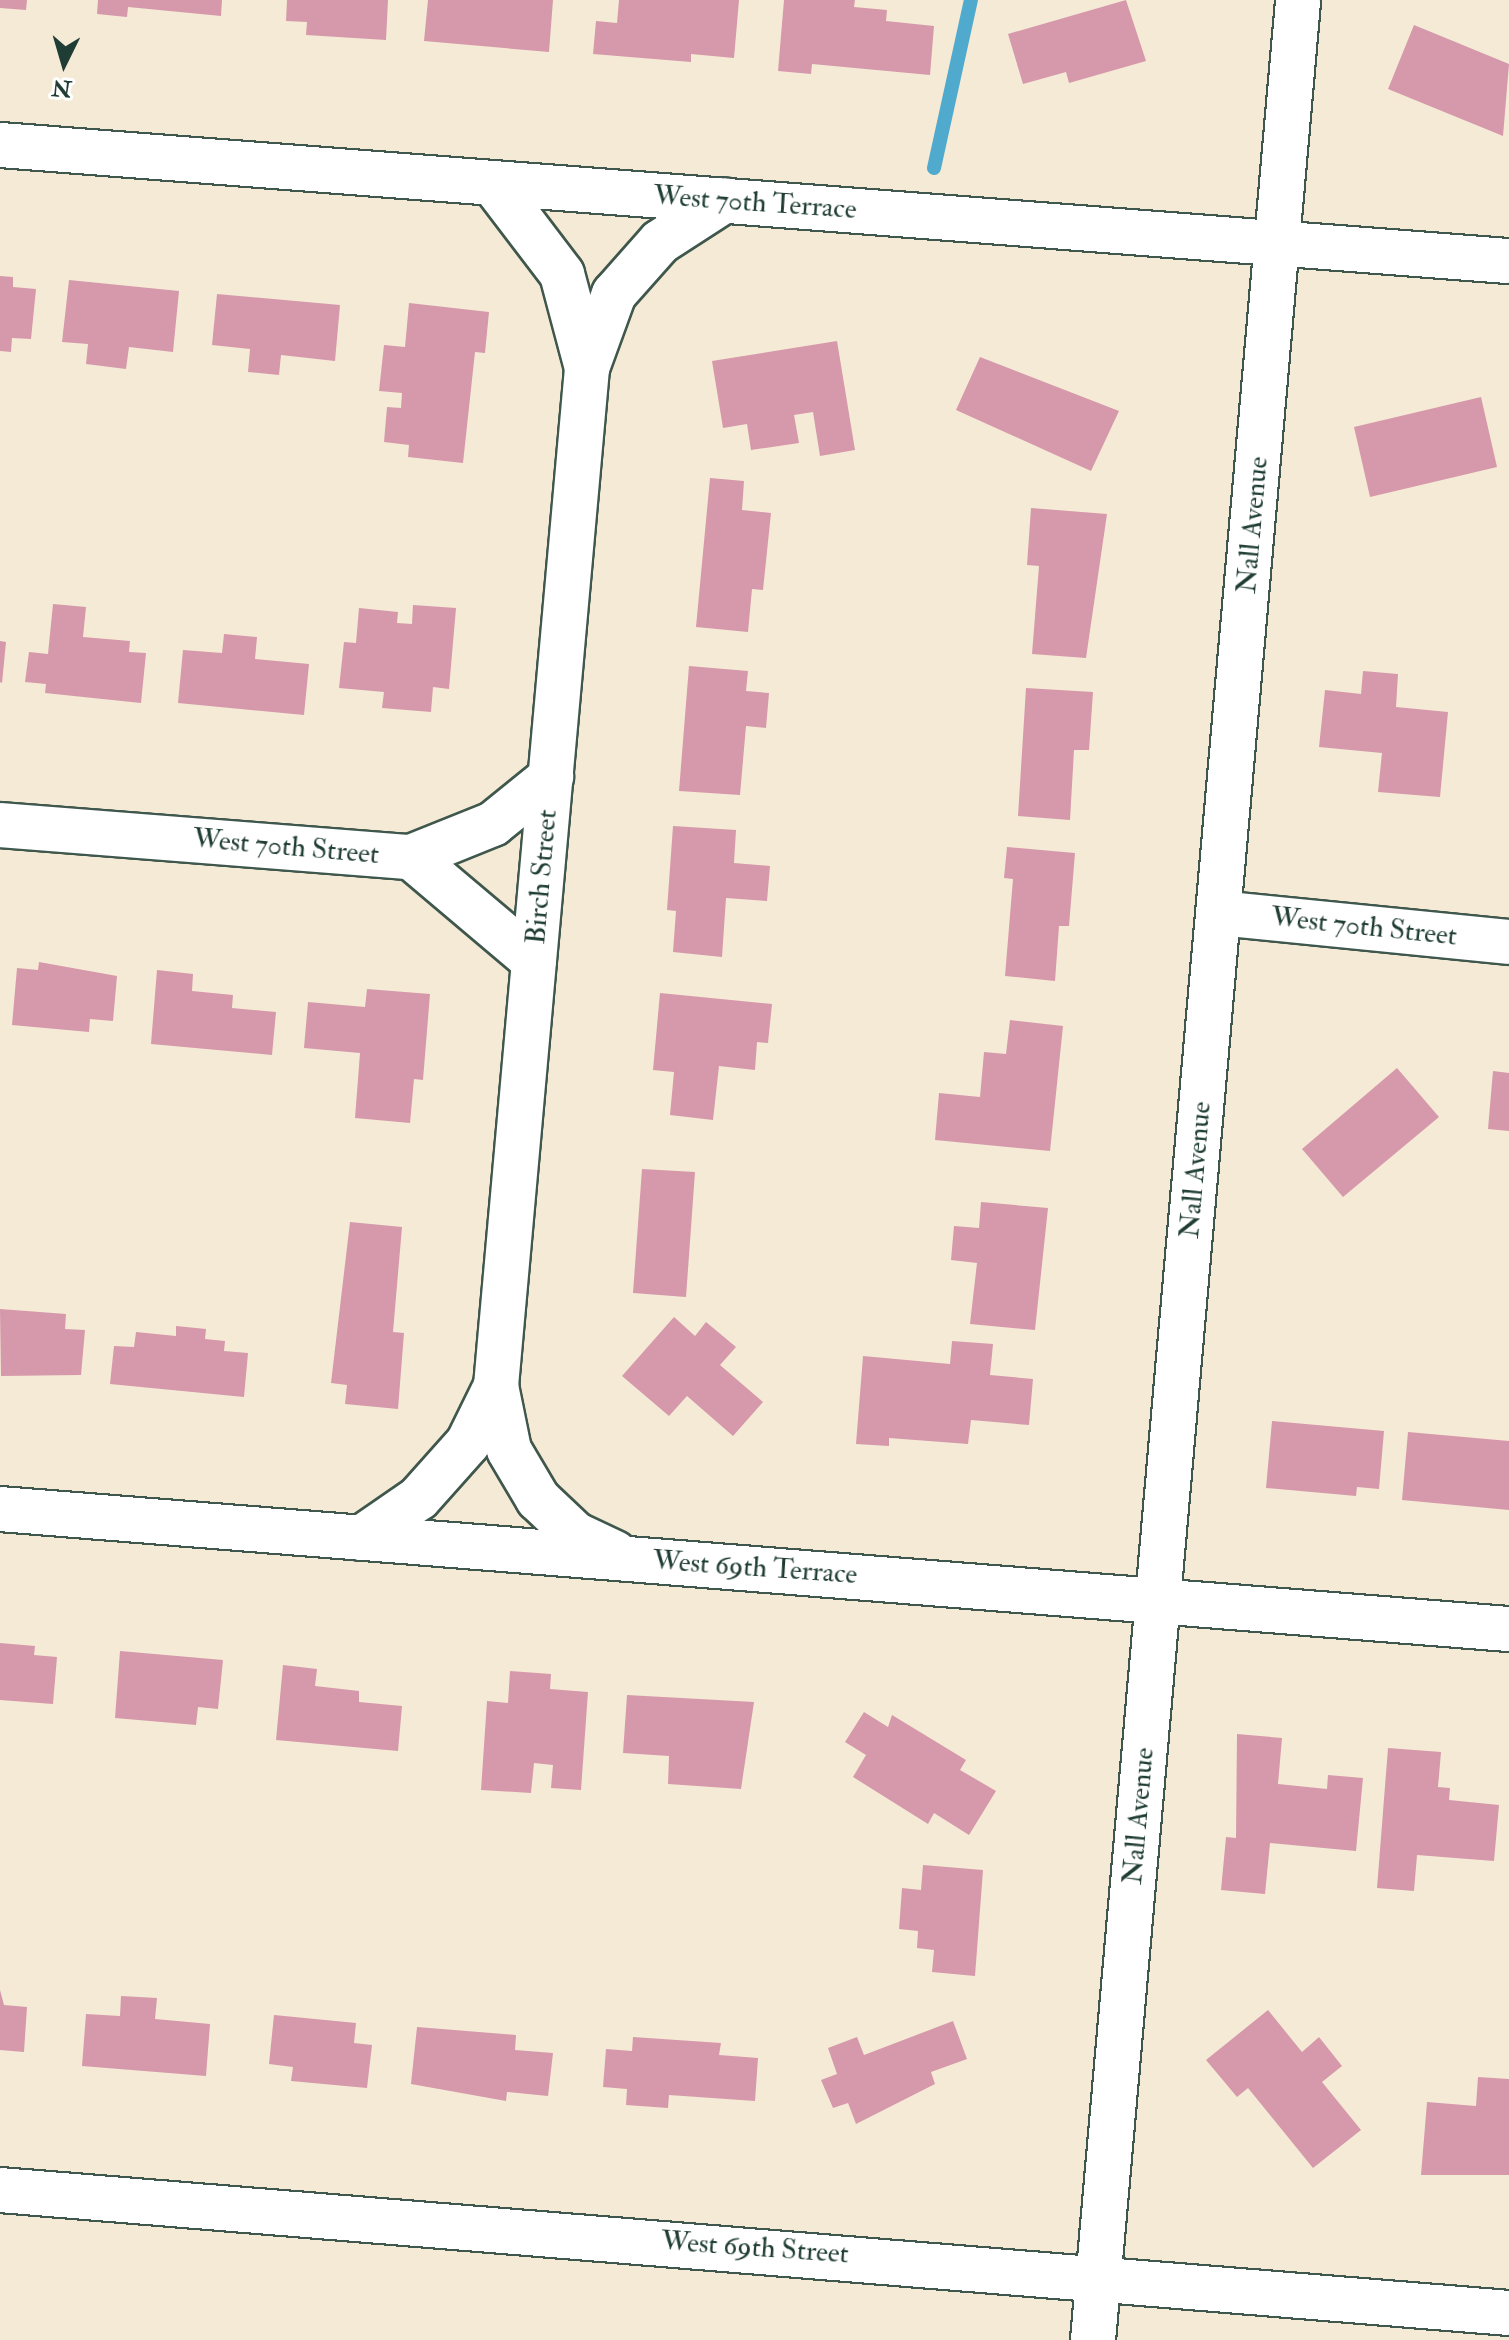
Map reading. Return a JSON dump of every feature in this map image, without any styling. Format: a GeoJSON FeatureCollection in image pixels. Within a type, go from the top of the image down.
{"type":"FeatureCollection","features":[{"type":"Feature","properties":{"kind":"street","name":"Nall Avenue"},"geometry":{"type":"LineString","coordinates":[[1093,2340],[1298,0]]}},
{"type":"Feature","properties":{"kind":"street","name":"West 70th Terrace"},"geometry":{"type":"LineString","coordinates":[[0,145],[495,186],[1278,240],[1509,261]]}},
{"type":"Feature","properties":{"kind":"street","name":"Birch Street"},"geometry":{"type":"LineString","coordinates":[[361,1538],[419,1498],[468,1443],[496,1386],[587,368],[562,274],[495,186]]}},
{"type":"Feature","properties":{"kind":"street"},"geometry":{"type":"LineString","coordinates":[[587,368],[614,294],[660,242],[725,200]]}},
{"type":"Feature","properties":{"kind":"street"},"geometry":{"type":"LineString","coordinates":[[411,857],[493,824],[551,777]]}},
{"type":"Feature","properties":{"kind":"street","name":"West 70th Street"},"geometry":{"type":"LineString","coordinates":[[0,825],[411,857],[534,961]]}},
{"type":"Feature","properties":{"kind":"street","name":"West 70th Street"},"geometry":{"type":"LineString","coordinates":[[1219,913],[1509,942]]}},
{"type":"Feature","properties":{"kind":"street"},"geometry":{"type":"LineString","coordinates":[[496,1386],[509,1450],[538,1499],[575,1534],[626,1559]]}},
{"type":"Feature","properties":{"kind":"street","name":"West 69th Terrace"},"geometry":{"type":"LineString","coordinates":[[0,1509],[1509,1629]]}},
{"type":"Feature","properties":{"kind":"street","name":"West 69th Street"},"geometry":{"type":"LineString","coordinates":[[0,2190],[1098,2275],[1509,2313]]}},
{"type":"Feature","properties":{"kind":"building"},"geometry":{"type":"Polygon","coordinates":[[[0,0],[27,0],[26,10],[0,8],[0,0]]]}},
{"type":"Feature","properties":{"kind":"building"},"geometry":{"type":"Polygon","coordinates":[[[98,0],[222,0],[221,16],[128,7],[127,17],[97,14],[98,0]]]}},
{"type":"Feature","properties":{"kind":"building"},"geometry":{"type":"Polygon","coordinates":[[[287,0],[388,0],[386,40],[306,35],[307,22],[286,21],[287,0]]]}},
{"type":"Feature","properties":{"kind":"building"},"geometry":{"type":"Polygon","coordinates":[[[428,0],[553,0],[549,52],[424,41],[428,0]]]}},
{"type":"Feature","properties":{"kind":"building"},"geometry":{"type":"Polygon","coordinates":[[[619,0],[739,0],[734,58],[691,54],[691,62],[593,54],[596,21],[617,23],[619,0]]]}},
{"type":"Feature","properties":{"kind":"building"},"geometry":{"type":"Polygon","coordinates":[[[784,0],[855,0],[854,7],[887,10],[886,21],[934,26],[930,75],[812,64],[811,74],[778,71],[784,0]]]}},
{"type":"Feature","properties":{"kind":"building"},"geometry":{"type":"Polygon","coordinates":[[[1126,0],[1146,61],[1069,83],[1066,72],[1023,84],[1008,34],[1126,0]]]}},
{"type":"Feature","properties":{"kind":"building"},"geometry":{"type":"Polygon","coordinates":[[[1414,25],[1509,64],[1503,136],[1388,89],[1414,25]]]}},
{"type":"Feature","properties":{"kind":"building"},"geometry":{"type":"Polygon","coordinates":[[[0,276],[13,277],[13,287],[36,289],[31,339],[12,338],[11,352],[0,351],[0,276]]]}},
{"type":"Feature","properties":{"kind":"building"},"geometry":{"type":"Polygon","coordinates":[[[69,280],[179,291],[173,352],[129,347],[126,369],[86,364],[88,344],[62,342],[69,280]]]}},
{"type":"Feature","properties":{"kind":"building"},"geometry":{"type":"Polygon","coordinates":[[[217,294],[340,305],[335,361],[281,355],[279,375],[248,372],[250,349],[212,345],[217,294]]]}},
{"type":"Feature","properties":{"kind":"building"},"geometry":{"type":"Polygon","coordinates":[[[409,303],[489,312],[485,353],[475,352],[463,463],[408,457],[409,445],[384,442],[387,407],[401,408],[402,393],[379,391],[384,345],[405,347],[409,303]]]}},
{"type":"Feature","properties":{"kind":"building"},"geometry":{"type":"Polygon","coordinates":[[[837,341],[855,450],[820,456],[813,412],[794,415],[799,443],[751,450],[747,424],[723,428],[712,361],[837,341]]]}},
{"type":"Feature","properties":{"kind":"building"},"geometry":{"type":"Polygon","coordinates":[[[980,357],[1119,411],[1091,471],[956,410],[980,357]]]}},
{"type":"Feature","properties":{"kind":"building"},"geometry":{"type":"Polygon","coordinates":[[[1481,397],[1497,467],[1370,497],[1354,427],[1481,397]]]}},
{"type":"Feature","properties":{"kind":"building"},"geometry":{"type":"Polygon","coordinates":[[[710,478],[744,481],[742,510],[771,513],[763,590],[752,589],[748,632],[696,627],[710,478]]]}},
{"type":"Feature","properties":{"kind":"building"},"geometry":{"type":"Polygon","coordinates":[[[1031,508],[1107,514],[1086,658],[1032,654],[1039,566],[1027,565],[1031,508]]]}},
{"type":"Feature","properties":{"kind":"building"},"geometry":{"type":"Polygon","coordinates":[[[53,604],[86,607],[83,637],[130,641],[129,652],[146,653],[141,703],[45,693],[46,684],[25,682],[29,652],[48,654],[53,604]]]}},
{"type":"Feature","properties":{"kind":"building"},"geometry":{"type":"Polygon","coordinates":[[[413,605],[456,608],[449,689],[433,687],[431,712],[382,708],[384,692],[339,688],[344,642],[356,643],[359,608],[398,612],[397,623],[412,624],[413,605]]]}},
{"type":"Feature","properties":{"kind":"building"},"geometry":{"type":"Polygon","coordinates":[[[224,634],[257,637],[255,659],[309,664],[304,715],[178,703],[183,650],[222,653],[224,634]]]}},
{"type":"Feature","properties":{"kind":"building"},"geometry":{"type":"Polygon","coordinates":[[[0,641],[6,642],[2,683],[0,682],[0,641]]]}},
{"type":"Feature","properties":{"kind":"building"},"geometry":{"type":"Polygon","coordinates":[[[689,666],[748,671],[746,691],[769,693],[766,728],[746,726],[740,795],[679,791],[689,666]]]}},
{"type":"Feature","properties":{"kind":"building"},"geometry":{"type":"Polygon","coordinates":[[[1363,671],[1398,674],[1396,707],[1448,712],[1440,797],[1378,792],[1382,753],[1319,747],[1325,690],[1361,694],[1363,671]]]}},
{"type":"Feature","properties":{"kind":"building"},"geometry":{"type":"Polygon","coordinates":[[[1026,688],[1093,692],[1089,750],[1074,750],[1070,820],[1018,816],[1026,688]]]}},
{"type":"Feature","properties":{"kind":"building"},"geometry":{"type":"Polygon","coordinates":[[[673,826],[736,830],[734,863],[770,866],[767,901],[726,898],[722,957],[673,952],[676,911],[667,910],[673,826]]]}},
{"type":"Feature","properties":{"kind":"building"},"geometry":{"type":"Polygon","coordinates":[[[1007,847],[1075,853],[1069,926],[1059,926],[1055,981],[1005,976],[1013,879],[1004,878],[1007,847]]]}},
{"type":"Feature","properties":{"kind":"building"},"geometry":{"type":"Polygon","coordinates":[[[39,962],[117,976],[113,1021],[90,1019],[89,1032],[12,1025],[17,968],[38,970],[39,962]]]}},
{"type":"Feature","properties":{"kind":"building"},"geometry":{"type":"Polygon","coordinates":[[[157,970],[193,974],[192,991],[233,995],[232,1008],[276,1012],[272,1055],[151,1044],[157,970]]]}},
{"type":"Feature","properties":{"kind":"building"},"geometry":{"type":"Polygon","coordinates":[[[367,989],[430,994],[423,1080],[414,1079],[410,1123],[355,1118],[360,1053],[304,1048],[308,1002],[365,1007],[367,989]]]}},
{"type":"Feature","properties":{"kind":"building"},"geometry":{"type":"Polygon","coordinates":[[[660,993],[772,1004],[768,1043],[757,1042],[755,1070],[719,1066],[713,1120],[670,1115],[674,1072],[653,1070],[660,993]]]}},
{"type":"Feature","properties":{"kind":"building"},"geometry":{"type":"Polygon","coordinates":[[[1010,1020],[1063,1026],[1050,1151],[935,1140],[939,1093],[980,1097],[984,1052],[1006,1054],[1010,1020]]]}},
{"type":"Feature","properties":{"kind":"building"},"geometry":{"type":"Polygon","coordinates":[[[1397,1068],[1439,1117],[1343,1197],[1302,1149],[1397,1068]]]}},
{"type":"Feature","properties":{"kind":"building"},"geometry":{"type":"Polygon","coordinates":[[[1493,1071],[1509,1073],[1509,1131],[1488,1129],[1493,1071]]]}},
{"type":"Feature","properties":{"kind":"building"},"geometry":{"type":"Polygon","coordinates":[[[642,1169],[695,1172],[686,1297],[633,1293],[642,1169]]]}},
{"type":"Feature","properties":{"kind":"building"},"geometry":{"type":"Polygon","coordinates":[[[981,1202],[1048,1208],[1035,1330],[970,1324],[977,1263],[951,1260],[954,1226],[979,1228],[981,1202]]]}},
{"type":"Feature","properties":{"kind":"building"},"geometry":{"type":"Polygon","coordinates":[[[350,1222],[402,1227],[393,1332],[404,1333],[398,1409],[345,1404],[347,1385],[331,1383],[350,1222]]]}},
{"type":"Feature","properties":{"kind":"building"},"geometry":{"type":"Polygon","coordinates":[[[0,1309],[66,1314],[65,1329],[85,1330],[81,1375],[1,1376],[0,1309]]]}},
{"type":"Feature","properties":{"kind":"building"},"geometry":{"type":"Polygon","coordinates":[[[674,1317],[695,1336],[706,1322],[736,1347],[720,1365],[763,1402],[733,1436],[687,1396],[669,1416],[622,1376],[674,1317]]]}},
{"type":"Feature","properties":{"kind":"building"},"geometry":{"type":"Polygon","coordinates":[[[176,1326],[206,1329],[205,1339],[225,1341],[224,1351],[248,1353],[244,1397],[110,1384],[114,1346],[134,1347],[136,1332],[176,1336],[176,1326]]]}},
{"type":"Feature","properties":{"kind":"building"},"geometry":{"type":"Polygon","coordinates":[[[952,1341],[993,1344],[990,1375],[1033,1379],[1029,1425],[971,1420],[968,1444],[889,1438],[889,1446],[856,1444],[863,1356],[950,1364],[952,1341]]]}},
{"type":"Feature","properties":{"kind":"building"},"geometry":{"type":"Polygon","coordinates":[[[1272,1421],[1384,1431],[1379,1489],[1357,1487],[1356,1496],[1266,1488],[1272,1421]]]}},
{"type":"Feature","properties":{"kind":"building"},"geometry":{"type":"Polygon","coordinates":[[[1408,1432],[1509,1441],[1509,1510],[1402,1500],[1408,1432]]]}},
{"type":"Feature","properties":{"kind":"building"},"geometry":{"type":"Polygon","coordinates":[[[0,1643],[35,1646],[34,1655],[57,1657],[53,1704],[0,1700],[0,1643]]]}},
{"type":"Feature","properties":{"kind":"building"},"geometry":{"type":"Polygon","coordinates":[[[120,1651],[223,1660],[218,1709],[198,1707],[196,1725],[115,1718],[120,1651]]]}},
{"type":"Feature","properties":{"kind":"building"},"geometry":{"type":"Polygon","coordinates":[[[283,1665],[317,1669],[315,1686],[359,1691],[359,1702],[402,1706],[398,1751],[276,1740],[283,1665]]]}},
{"type":"Feature","properties":{"kind":"building"},"geometry":{"type":"Polygon","coordinates":[[[510,1671],[551,1674],[550,1689],[588,1692],[581,1790],[551,1788],[553,1765],[534,1763],[531,1793],[481,1790],[487,1701],[508,1703],[510,1671]]]}},
{"type":"Feature","properties":{"kind":"building"},"geometry":{"type":"Polygon","coordinates":[[[627,1695],[754,1702],[741,1789],[668,1784],[669,1756],[623,1753],[627,1695]]]}},
{"type":"Feature","properties":{"kind":"building"},"geometry":{"type":"Polygon","coordinates":[[[864,1712],[888,1727],[892,1715],[966,1760],[960,1770],[996,1791],[969,1835],[934,1813],[928,1824],[853,1777],[866,1755],[845,1742],[864,1712]]]}},
{"type":"Feature","properties":{"kind":"building"},"geometry":{"type":"Polygon","coordinates":[[[1237,1734],[1282,1738],[1278,1784],[1327,1789],[1328,1775],[1363,1778],[1356,1851],[1270,1843],[1265,1894],[1221,1890],[1226,1837],[1236,1838],[1237,1734]]]}},
{"type":"Feature","properties":{"kind":"building"},"geometry":{"type":"Polygon","coordinates":[[[1388,1748],[1441,1752],[1438,1787],[1450,1788],[1449,1800],[1499,1805],[1494,1861],[1417,1855],[1414,1891],[1377,1888],[1388,1748]]]}},
{"type":"Feature","properties":{"kind":"building"},"geometry":{"type":"Polygon","coordinates":[[[923,1865],[983,1870],[975,1976],[932,1972],[934,1950],[917,1948],[918,1931],[899,1929],[902,1888],[921,1890],[923,1865]]]}},
{"type":"Feature","properties":{"kind":"building"},"geometry":{"type":"Polygon","coordinates":[[[0,1990],[4,2005],[27,2007],[24,2052],[0,2050],[0,1990]]]}},
{"type":"Feature","properties":{"kind":"building"},"geometry":{"type":"Polygon","coordinates":[[[121,1996],[157,1998],[155,2019],[210,2024],[206,2076],[82,2066],[86,2014],[120,2016],[121,1996]]]}},
{"type":"Feature","properties":{"kind":"building"},"geometry":{"type":"Polygon","coordinates":[[[1268,2010],[1302,2052],[1319,2037],[1342,2066],[1322,2082],[1361,2130],[1313,2168],[1248,2088],[1237,2097],[1206,2060],[1268,2010]]]}},
{"type":"Feature","properties":{"kind":"building"},"geometry":{"type":"Polygon","coordinates":[[[274,2015],[356,2023],[354,2043],[372,2045],[367,2088],[291,2081],[293,2067],[269,2064],[274,2015]]]}},
{"type":"Feature","properties":{"kind":"building"},"geometry":{"type":"Polygon","coordinates":[[[953,2021],[967,2059],[931,2072],[935,2084],[856,2124],[848,2103],[833,2108],[821,2080],[837,2074],[828,2048],[857,2037],[864,2055],[953,2021]]]}},
{"type":"Feature","properties":{"kind":"building"},"geometry":{"type":"Polygon","coordinates":[[[417,2027],[516,2035],[515,2050],[553,2053],[548,2096],[507,2092],[506,2101],[411,2084],[417,2027]]]}},
{"type":"Feature","properties":{"kind":"building"},"geometry":{"type":"Polygon","coordinates":[[[633,2037],[721,2043],[719,2055],[758,2058],[755,2101],[669,2095],[668,2108],[626,2105],[627,2089],[603,2087],[606,2049],[632,2051],[633,2037]]]}},
{"type":"Feature","properties":{"kind":"building"},"geometry":{"type":"Polygon","coordinates":[[[1478,2077],[1509,2079],[1509,2175],[1421,2175],[1427,2102],[1476,2106],[1478,2077]]]}},
{"type":"Feature","properties":{"kind":"waterway"},"geometry":{"type":"LineString","coordinates":[[934,168],[971,0]]}}]}
